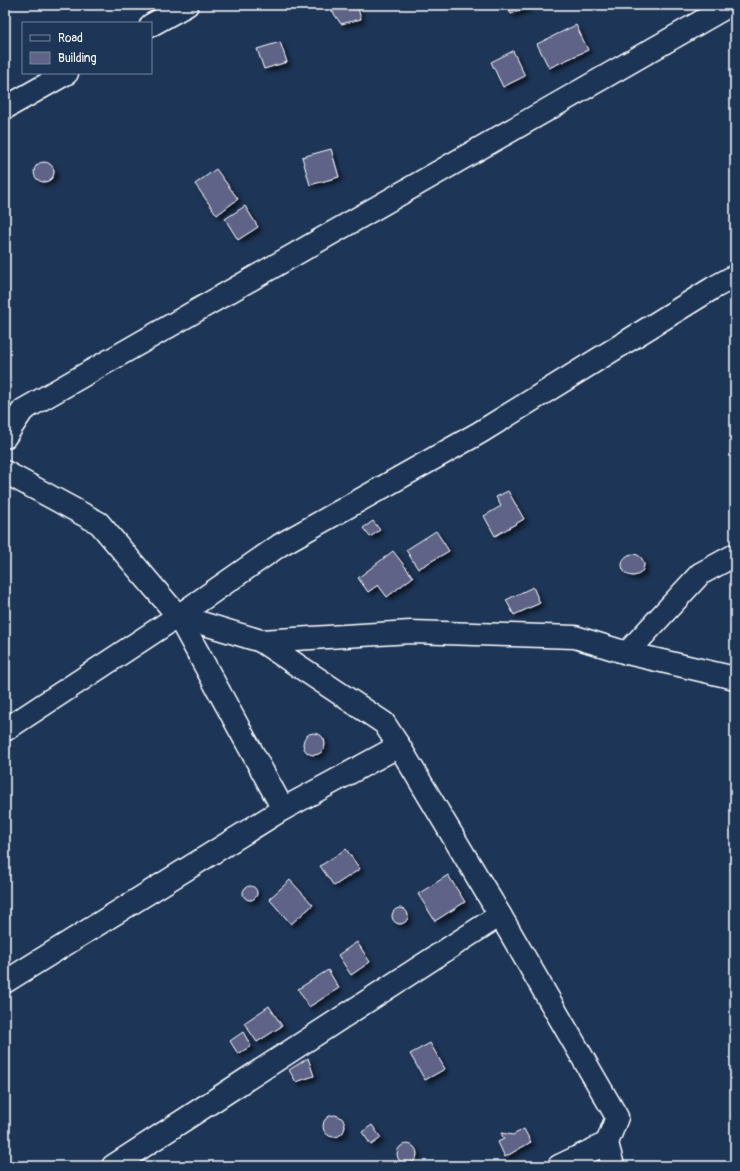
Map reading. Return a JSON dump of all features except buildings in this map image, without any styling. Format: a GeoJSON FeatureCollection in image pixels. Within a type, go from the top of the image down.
{"type":"FeatureCollection","features":[{"type":"Feature","properties":{"kind":"street"},"geometry":{"type":"LineString","coordinates":[[152,24],[187,5]]}},
{"type":"Feature","properties":{"kind":"street"},"geometry":{"type":"LineString","coordinates":[[5,437],[23,410],[730,5]]}},
{"type":"Feature","properties":{"kind":"street"},"geometry":{"type":"LineString","coordinates":[[5,108],[65,74]]}},
{"type":"Feature","properties":{"kind":"street"},"geometry":{"type":"LineString","coordinates":[[5,730],[178,616],[280,545],[479,433],[713,288],[735,276]]}},
{"type":"Feature","properties":{"kind":"street"},"geometry":{"type":"LineString","coordinates":[[5,472],[99,523],[178,616],[283,809]]}},
{"type":"Feature","properties":{"kind":"street"},"geometry":{"type":"LineString","coordinates":[[627,653],[700,574],[735,555]]}},
{"type":"Feature","properties":{"kind":"street"},"geometry":{"type":"LineString","coordinates":[[178,616],[261,641],[384,723],[500,915],[617,1117],[607,1143],[613,1166]]}},
{"type":"Feature","properties":{"kind":"street"},"geometry":{"type":"LineString","coordinates":[[261,641],[411,632],[575,637],[627,653],[735,678]]}},
{"type":"Feature","properties":{"kind":"street"},"geometry":{"type":"LineString","coordinates":[[5,982],[283,809],[399,746]]}},
{"type":"Feature","properties":{"kind":"street"},"geometry":{"type":"LineString","coordinates":[[113,1166],[500,915]]}},
{"type":"Feature","properties":{"kind":"street"},"geometry":{"type":"LineString","coordinates":[[560,1166],[607,1143]]}}]}
